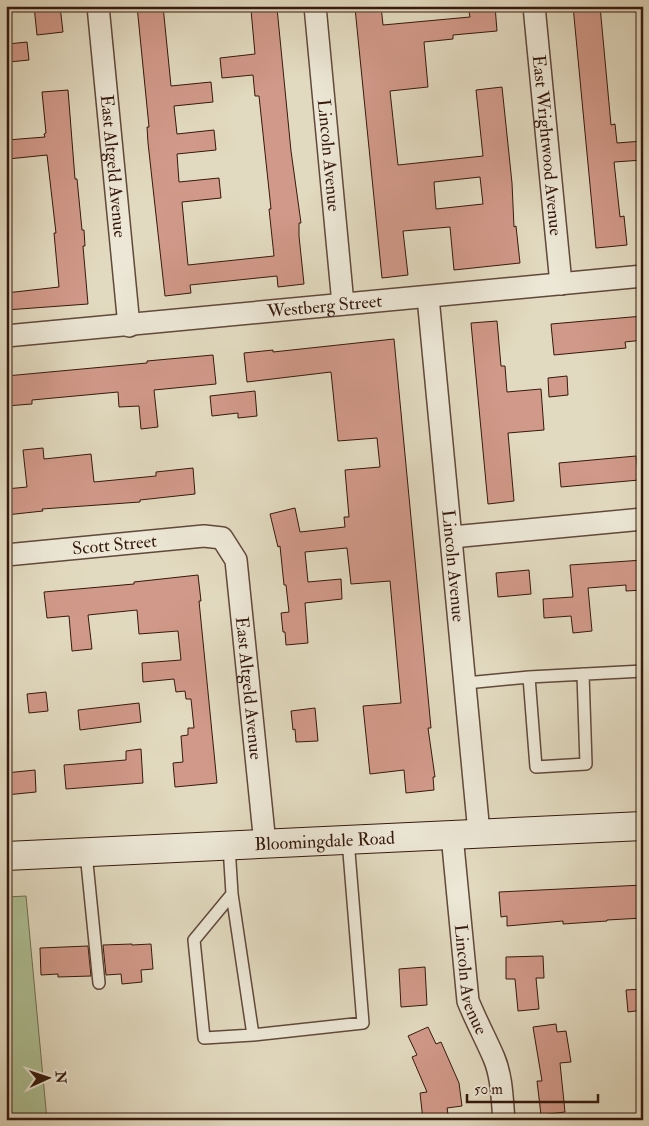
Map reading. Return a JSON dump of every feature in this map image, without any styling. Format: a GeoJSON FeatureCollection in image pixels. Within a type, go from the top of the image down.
{"type":"FeatureCollection","features":[{"type":"Feature","properties":{"kind":"main road","name":"Bloomingdale Road"},"geometry":{"type":"LineString","coordinates":[[6,856],[643,826]]}},
{"type":"Feature","properties":{"kind":"street","name":"East Altgeld Avenue"},"geometry":{"type":"LineString","coordinates":[[98,6],[129,326]]}},
{"type":"Feature","properties":{"kind":"street","name":"Lincoln Avenue"},"geometry":{"type":"LineString","coordinates":[[315,6],[343,304]]}},
{"type":"Feature","properties":{"kind":"street","name":"East Wrightwood Avenue"},"geometry":{"type":"LineString","coordinates":[[534,6],[561,284]]}},
{"type":"Feature","properties":{"kind":"street","name":"Westberg Street"},"geometry":{"type":"LineString","coordinates":[[6,336],[129,326],[643,276]]}},
{"type":"Feature","properties":{"kind":"street","name":"Lincoln Avenue"},"geometry":{"type":"LineString","coordinates":[[428,297],[479,833]]}},
{"type":"Feature","properties":{"kind":"street"},"geometry":{"type":"LineString","coordinates":[[452,537],[643,519]]}},
{"type":"Feature","properties":{"kind":"street","name":"Scott Street"},"geometry":{"type":"LineString","coordinates":[[6,555],[204,536],[222,538]]}},
{"type":"Feature","properties":{"kind":"street","name":"East Altgeld Avenue"},"geometry":{"type":"LineString","coordinates":[[222,538],[236,560],[265,844]]}},
{"type":"Feature","properties":{"kind":"street","name":"Lincoln Avenue"},"geometry":{"type":"LineString","coordinates":[[452,835],[468,1001],[494,1059],[500,1082],[504,1120]]}},
{"type":"Feature","properties":{"kind":"lane"},"geometry":{"type":"LineString","coordinates":[[466,683],[643,670]]}},
{"type":"Feature","properties":{"kind":"lane"},"geometry":{"type":"LineString","coordinates":[[530,677],[536,767],[586,764],[583,674]]}},
{"type":"Feature","properties":{"kind":"lane"},"geometry":{"type":"LineString","coordinates":[[232,894],[194,940],[204,1038],[253,1035],[363,1023],[348,840]]}},
{"type":"Feature","properties":{"kind":"lane"},"geometry":{"type":"LineString","coordinates":[[229,846],[232,894],[253,1035]]}},
{"type":"Feature","properties":{"kind":"lane"},"geometry":{"type":"LineString","coordinates":[[86,853],[99,983]]}},
{"type":"Feature","properties":{"kind":"green space"},"geometry":{"type":"Polygon","coordinates":[[[26,896],[47,1120],[6,1120],[6,897],[26,896]]]}},
{"type":"Feature","properties":{"kind":"building"},"geometry":{"type":"Polygon","coordinates":[[[34,6],[60,6],[63,32],[37,35],[34,6]]]}},
{"type":"Feature","properties":{"kind":"building"},"geometry":{"type":"Polygon","coordinates":[[[137,6],[163,6],[171,86],[211,82],[213,102],[174,106],[177,134],[214,130],[216,150],[177,154],[179,182],[219,178],[221,198],[182,202],[188,265],[274,256],[259,96],[255,96],[253,75],[222,78],[220,58],[255,54],[251,10],[277,8],[291,151],[301,223],[299,223],[299,236],[304,284],[278,287],[277,276],[190,285],[191,293],[165,296],[148,143],[147,127],[149,127],[137,6]]]}},
{"type":"Feature","properties":{"kind":"building"},"geometry":{"type":"Polygon","coordinates":[[[381,6],[383,25],[470,17],[468,6],[495,6],[497,31],[453,35],[453,39],[424,42],[428,87],[390,91],[398,165],[483,156],[476,90],[502,87],[512,183],[514,227],[516,226],[520,263],[454,270],[450,227],[403,231],[408,275],[382,278],[355,8],[381,6]],[[480,177],[434,182],[436,209],[483,204],[480,177]]]}},
{"type":"Feature","properties":{"kind":"building"},"geometry":{"type":"Polygon","coordinates":[[[573,6],[600,6],[611,125],[615,124],[617,143],[643,141],[643,160],[614,162],[620,217],[624,216],[627,245],[596,248],[573,6]]]}},
{"type":"Feature","properties":{"kind":"building"},"geometry":{"type":"Polygon","coordinates":[[[27,42],[29,60],[9,62],[8,44],[27,42]]]}},
{"type":"Feature","properties":{"kind":"building"},"geometry":{"type":"Polygon","coordinates":[[[68,90],[75,179],[77,179],[82,230],[84,230],[85,246],[83,246],[88,304],[6,310],[6,293],[59,287],[54,233],[56,233],[47,155],[8,159],[7,140],[45,137],[42,92],[68,90]]]}},
{"type":"Feature","properties":{"kind":"building"},"geometry":{"type":"Polygon","coordinates":[[[643,316],[643,340],[625,342],[626,348],[554,355],[551,324],[643,316]]]}},
{"type":"Feature","properties":{"kind":"building"},"geometry":{"type":"Polygon","coordinates":[[[497,321],[501,366],[505,366],[507,392],[541,389],[544,430],[508,433],[514,501],[488,504],[471,323],[497,321]]]}},
{"type":"Feature","properties":{"kind":"building"},"geometry":{"type":"Polygon","coordinates":[[[394,339],[431,728],[428,728],[435,777],[433,777],[434,790],[406,793],[404,770],[370,774],[363,706],[401,703],[390,581],[351,584],[347,548],[305,552],[308,582],[341,579],[342,599],[305,603],[308,643],[286,645],[281,613],[289,612],[286,585],[284,585],[280,546],[278,547],[270,514],[295,508],[300,532],[345,527],[344,517],[349,517],[345,470],[380,467],[377,438],[338,441],[331,372],[247,382],[244,353],[273,350],[273,352],[394,339]]]}},
{"type":"Feature","properties":{"kind":"building"},"geometry":{"type":"Polygon","coordinates":[[[213,355],[216,384],[154,390],[158,427],[141,429],[139,406],[119,407],[118,392],[32,400],[32,404],[6,406],[6,376],[213,355]]]}},
{"type":"Feature","properties":{"kind":"building"},"geometry":{"type":"Polygon","coordinates":[[[567,376],[568,395],[549,397],[548,378],[567,376]]]}},
{"type":"Feature","properties":{"kind":"building"},"geometry":{"type":"Polygon","coordinates":[[[255,391],[257,416],[238,418],[238,413],[212,416],[210,396],[255,391]]]}},
{"type":"Feature","properties":{"kind":"building"},"geometry":{"type":"Polygon","coordinates":[[[43,448],[44,459],[91,454],[94,482],[156,476],[156,472],[193,468],[195,494],[140,500],[140,502],[42,509],[43,511],[6,515],[6,489],[27,487],[23,450],[43,448]]]}},
{"type":"Feature","properties":{"kind":"building"},"geometry":{"type":"Polygon","coordinates":[[[636,456],[639,480],[561,487],[559,463],[636,456]]]}},
{"type":"Feature","properties":{"kind":"building"},"geometry":{"type":"Polygon","coordinates":[[[643,560],[643,590],[626,591],[626,585],[588,588],[592,631],[573,633],[571,616],[544,618],[543,599],[573,597],[570,565],[643,560]]]}},
{"type":"Feature","properties":{"kind":"building"},"geometry":{"type":"Polygon","coordinates":[[[529,570],[531,594],[498,597],[496,573],[529,570]]]}},
{"type":"Feature","properties":{"kind":"building"},"geometry":{"type":"Polygon","coordinates":[[[198,575],[217,783],[175,787],[173,763],[183,762],[181,736],[188,735],[188,728],[194,728],[191,699],[186,699],[185,691],[176,692],[174,679],[143,682],[142,663],[181,660],[178,631],[139,634],[137,610],[88,615],[92,649],[72,651],[69,616],[47,618],[44,592],[134,584],[134,582],[198,575]]]}},
{"type":"Feature","properties":{"kind":"building"},"geometry":{"type":"Polygon","coordinates":[[[46,692],[48,711],[29,713],[27,694],[46,692]]]}},
{"type":"Feature","properties":{"kind":"building"},"geometry":{"type":"Polygon","coordinates":[[[139,703],[141,722],[80,730],[78,710],[139,703]]]}},
{"type":"Feature","properties":{"kind":"building"},"geometry":{"type":"Polygon","coordinates":[[[315,708],[318,741],[296,742],[291,711],[315,708]]]}},
{"type":"Feature","properties":{"kind":"building"},"geometry":{"type":"Polygon","coordinates":[[[141,749],[143,783],[66,789],[64,765],[126,760],[126,751],[141,749]]]}},
{"type":"Feature","properties":{"kind":"building"},"geometry":{"type":"Polygon","coordinates":[[[35,770],[36,792],[6,795],[6,773],[35,770]]]}},
{"type":"Feature","properties":{"kind":"building"},"geometry":{"type":"Polygon","coordinates":[[[643,885],[643,918],[563,924],[563,921],[507,926],[507,916],[501,917],[499,892],[643,885]]]}},
{"type":"Feature","properties":{"kind":"building"},"geometry":{"type":"Polygon","coordinates":[[[151,944],[153,969],[141,970],[142,982],[122,984],[121,974],[106,975],[103,945],[151,944]]]}},
{"type":"Feature","properties":{"kind":"building"},"geometry":{"type":"Polygon","coordinates":[[[88,946],[91,976],[58,977],[58,974],[41,975],[40,948],[88,946]]]}},
{"type":"Feature","properties":{"kind":"building"},"geometry":{"type":"Polygon","coordinates":[[[543,956],[544,978],[536,978],[539,1009],[518,1011],[515,979],[506,979],[506,957],[543,956]]]}},
{"type":"Feature","properties":{"kind":"building"},"geometry":{"type":"Polygon","coordinates":[[[425,967],[427,1005],[401,1007],[399,969],[425,967]]]}},
{"type":"Feature","properties":{"kind":"building"},"geometry":{"type":"Polygon","coordinates":[[[643,989],[643,1010],[628,1012],[626,990],[643,989]]]}},
{"type":"Feature","properties":{"kind":"building"},"geometry":{"type":"Polygon","coordinates":[[[556,1024],[557,1032],[566,1031],[571,1062],[560,1063],[565,1112],[541,1115],[537,1081],[542,1081],[533,1027],[556,1024]]]}},
{"type":"Feature","properties":{"kind":"building"},"geometry":{"type":"Polygon","coordinates":[[[428,1027],[436,1044],[441,1042],[459,1083],[462,1106],[447,1108],[449,1120],[423,1120],[420,1093],[427,1092],[412,1057],[417,1055],[408,1036],[428,1027]]]}}]}
